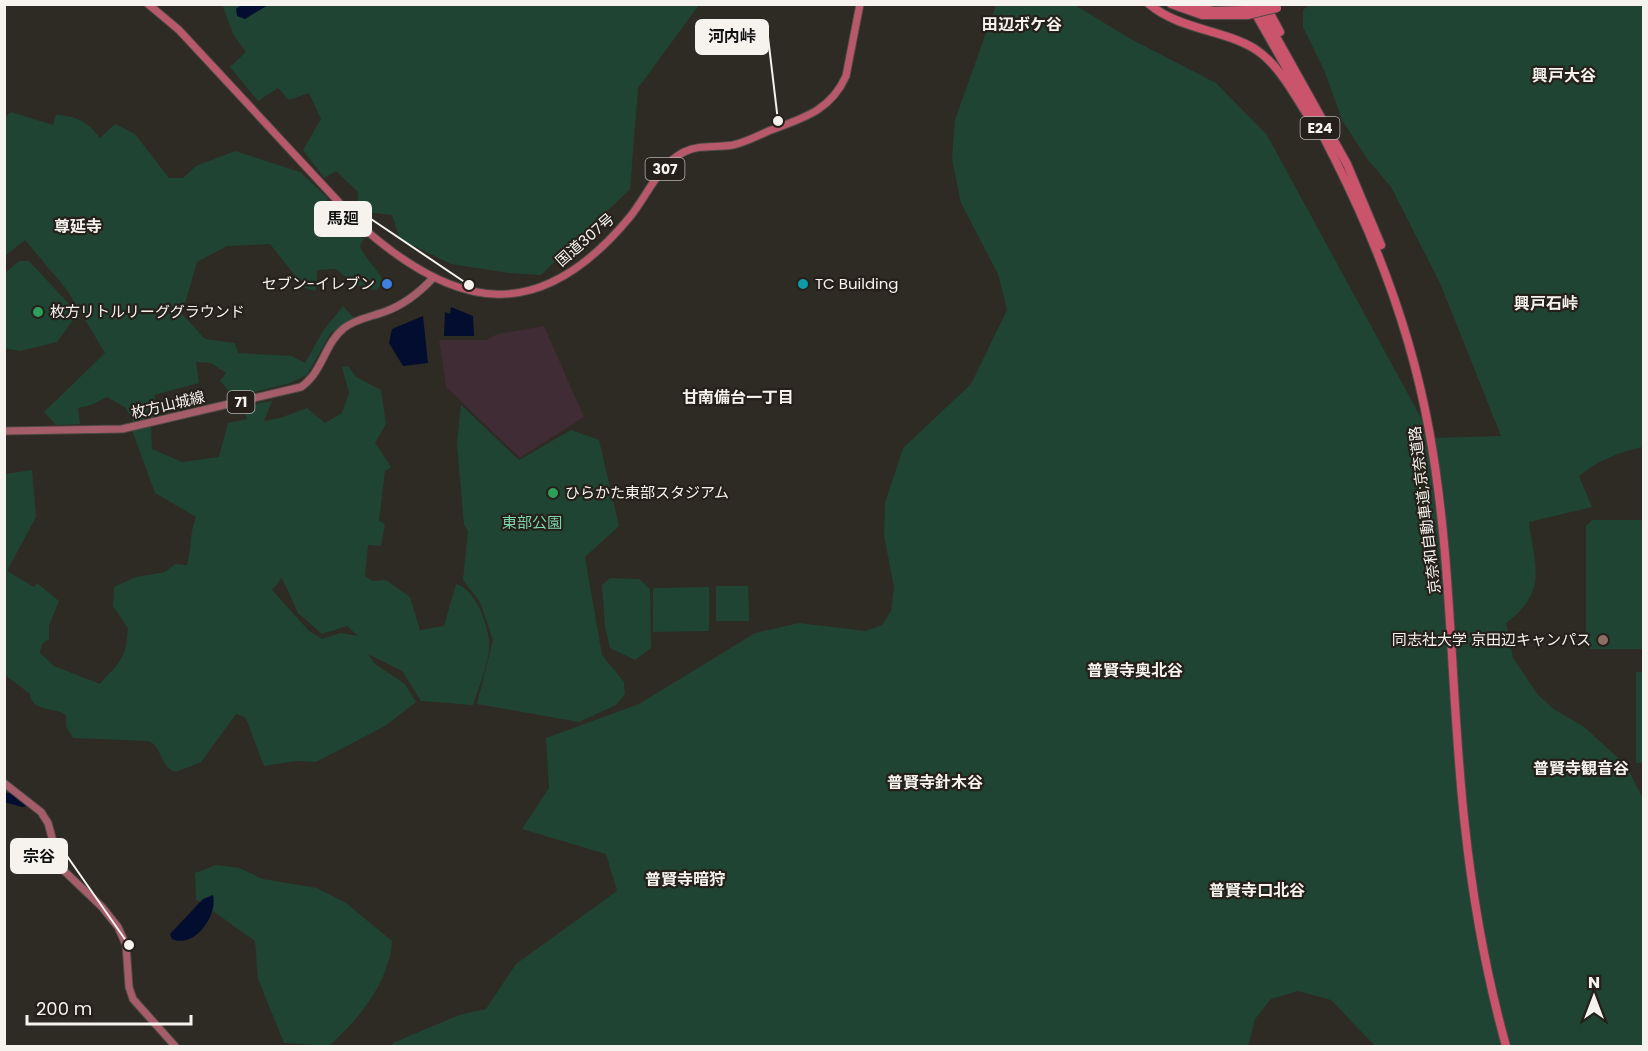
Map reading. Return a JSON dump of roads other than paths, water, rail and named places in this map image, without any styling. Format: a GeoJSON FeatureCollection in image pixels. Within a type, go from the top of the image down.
{"type":"FeatureCollection","features":[{"type":"Feature","properties":{"kind":"highway","name":"国道307号"},"geometry":{"type":"LineString","coordinates":[[148,4],[179,30],[208,60],[360,225],[401,259],[433,278],[474,292],[496,296],[524,293],[557,282],[578,267],[629,219],[661,174],[679,154],[699,147],[737,144],[795,123],[821,109],[841,86],[846,76],[860,4]]}},
{"type":"Feature","properties":{"kind":"highway"},"geometry":{"type":"LineString","coordinates":[[1149,4],[1177,21],[1224,36],[1257,50],[1282,76],[1341,166]]}},
{"type":"Feature","properties":{"kind":"highway"},"geometry":{"type":"LineString","coordinates":[[1171,4],[1202,15],[1274,5],[1342,155]]}},
{"type":"Feature","properties":{"kind":"highway"},"geometry":{"type":"LineString","coordinates":[[1185,4],[1213,11],[1248,10]]}},
{"type":"Feature","properties":{"kind":"highway","name":"京奈和自動車道;京奈道路"},"geometry":{"type":"LineString","coordinates":[[1258,4],[1342,155],[1372,220],[1400,299],[1433,429],[1445,515],[1462,758],[1476,892],[1508,1047]]}},
{"type":"Feature","properties":{"kind":"highway","name":"京奈和自動車道;京奈道路"},"geometry":{"type":"LineString","coordinates":[[1248,10],[1341,166],[1366,222],[1396,301],[1419,381],[1429,430],[1444,538],[1459,758],[1470,870],[1483,953],[1508,1047]]}},
{"type":"Feature","properties":{"kind":"main road","name":"枚方山城線"},"geometry":{"type":"LineString","coordinates":[[4,431],[122,429],[301,387],[311,380],[335,338],[345,328],[355,321],[403,304],[433,278]]}},
{"type":"Feature","properties":{"kind":"main road"},"geometry":{"type":"LineString","coordinates":[[4,783],[41,812],[48,823],[60,867],[102,907],[118,927],[126,945],[129,987],[133,999],[175,1047]]}},
{"type":"Feature","properties":{"kind":"water"},"geometry":{"type":"Polygon","coordinates":[[[268,4],[245,19],[237,16],[236,9],[241,5],[268,4]]]}},
{"type":"Feature","properties":{"kind":"water"},"geometry":{"type":"Polygon","coordinates":[[[451,307],[473,316],[474,336],[444,336],[445,312],[450,314],[451,307]]]}},
{"type":"Feature","properties":{"kind":"water"},"geometry":{"type":"Polygon","coordinates":[[[423,316],[428,363],[403,366],[389,343],[392,329],[423,316]]]}},
{"type":"Feature","properties":{"kind":"water"},"geometry":{"type":"Polygon","coordinates":[[[213,895],[212,912],[203,929],[188,939],[180,941],[172,939],[170,934],[203,899],[213,895]]]}},
{"type":"Feature","properties":{"kind":"waterway"},"geometry":{"type":"LineString","coordinates":[[4,797],[23,802]]}},
{"type":"Feature","properties":{"kind":"place","name":"河内峠"},"geometry":{"type":"Point","coordinates":[778,121]}},
{"type":"Feature","properties":{"kind":"place","name":"セブン-イレブン"},"geometry":{"type":"Point","coordinates":[387,284]}},
{"type":"Feature","properties":{"kind":"place","name":"TC Building"},"geometry":{"type":"Point","coordinates":[803,284]}},
{"type":"Feature","properties":{"kind":"place","name":"馬廻"},"geometry":{"type":"Point","coordinates":[469,285]}},
{"type":"Feature","properties":{"kind":"place","name":"枚方リトルリーググラウンド"},"geometry":{"type":"Point","coordinates":[38,312]}},
{"type":"Feature","properties":{"kind":"place","name":"ひらかた東部スタジアム"},"geometry":{"type":"Point","coordinates":[553,493]}},
{"type":"Feature","properties":{"kind":"place","name":"同志社大学 京田辺キャンパス"},"geometry":{"type":"Point","coordinates":[1603,640]}},
{"type":"Feature","properties":{"kind":"place","name":"宗谷"},"geometry":{"type":"Point","coordinates":[129,945]}},
{"type":"Feature","properties":{"kind":"district","name":"田辺ボケ谷"},"geometry":{"type":"Point","coordinates":[1022,24]}},
{"type":"Feature","properties":{"kind":"district","name":"興戸大谷"},"geometry":{"type":"Point","coordinates":[1564,75]}},
{"type":"Feature","properties":{"kind":"district","name":"尊延寺"},"geometry":{"type":"Point","coordinates":[78,226]}},
{"type":"Feature","properties":{"kind":"district","name":"興戸石峠"},"geometry":{"type":"Point","coordinates":[1546,303]}},
{"type":"Feature","properties":{"kind":"district","name":"甘南備台一丁目"},"geometry":{"type":"Point","coordinates":[738,397]}},
{"type":"Feature","properties":{"kind":"district","name":"普賢寺奥北谷"},"geometry":{"type":"Point","coordinates":[1135,670]}},
{"type":"Feature","properties":{"kind":"district","name":"普賢寺観音谷"},"geometry":{"type":"Point","coordinates":[1581,768]}},
{"type":"Feature","properties":{"kind":"district","name":"普賢寺針木谷"},"geometry":{"type":"Point","coordinates":[935,782]}},
{"type":"Feature","properties":{"kind":"district","name":"普賢寺暗狩"},"geometry":{"type":"Point","coordinates":[685,879]}},
{"type":"Feature","properties":{"kind":"district","name":"普賢寺口北谷"},"geometry":{"type":"Point","coordinates":[1257,890]}},
{"type":"Feature","properties":{"kind":"park label","name":"東部公園"},"geometry":{"type":"Point","coordinates":[532,523]}}]}
